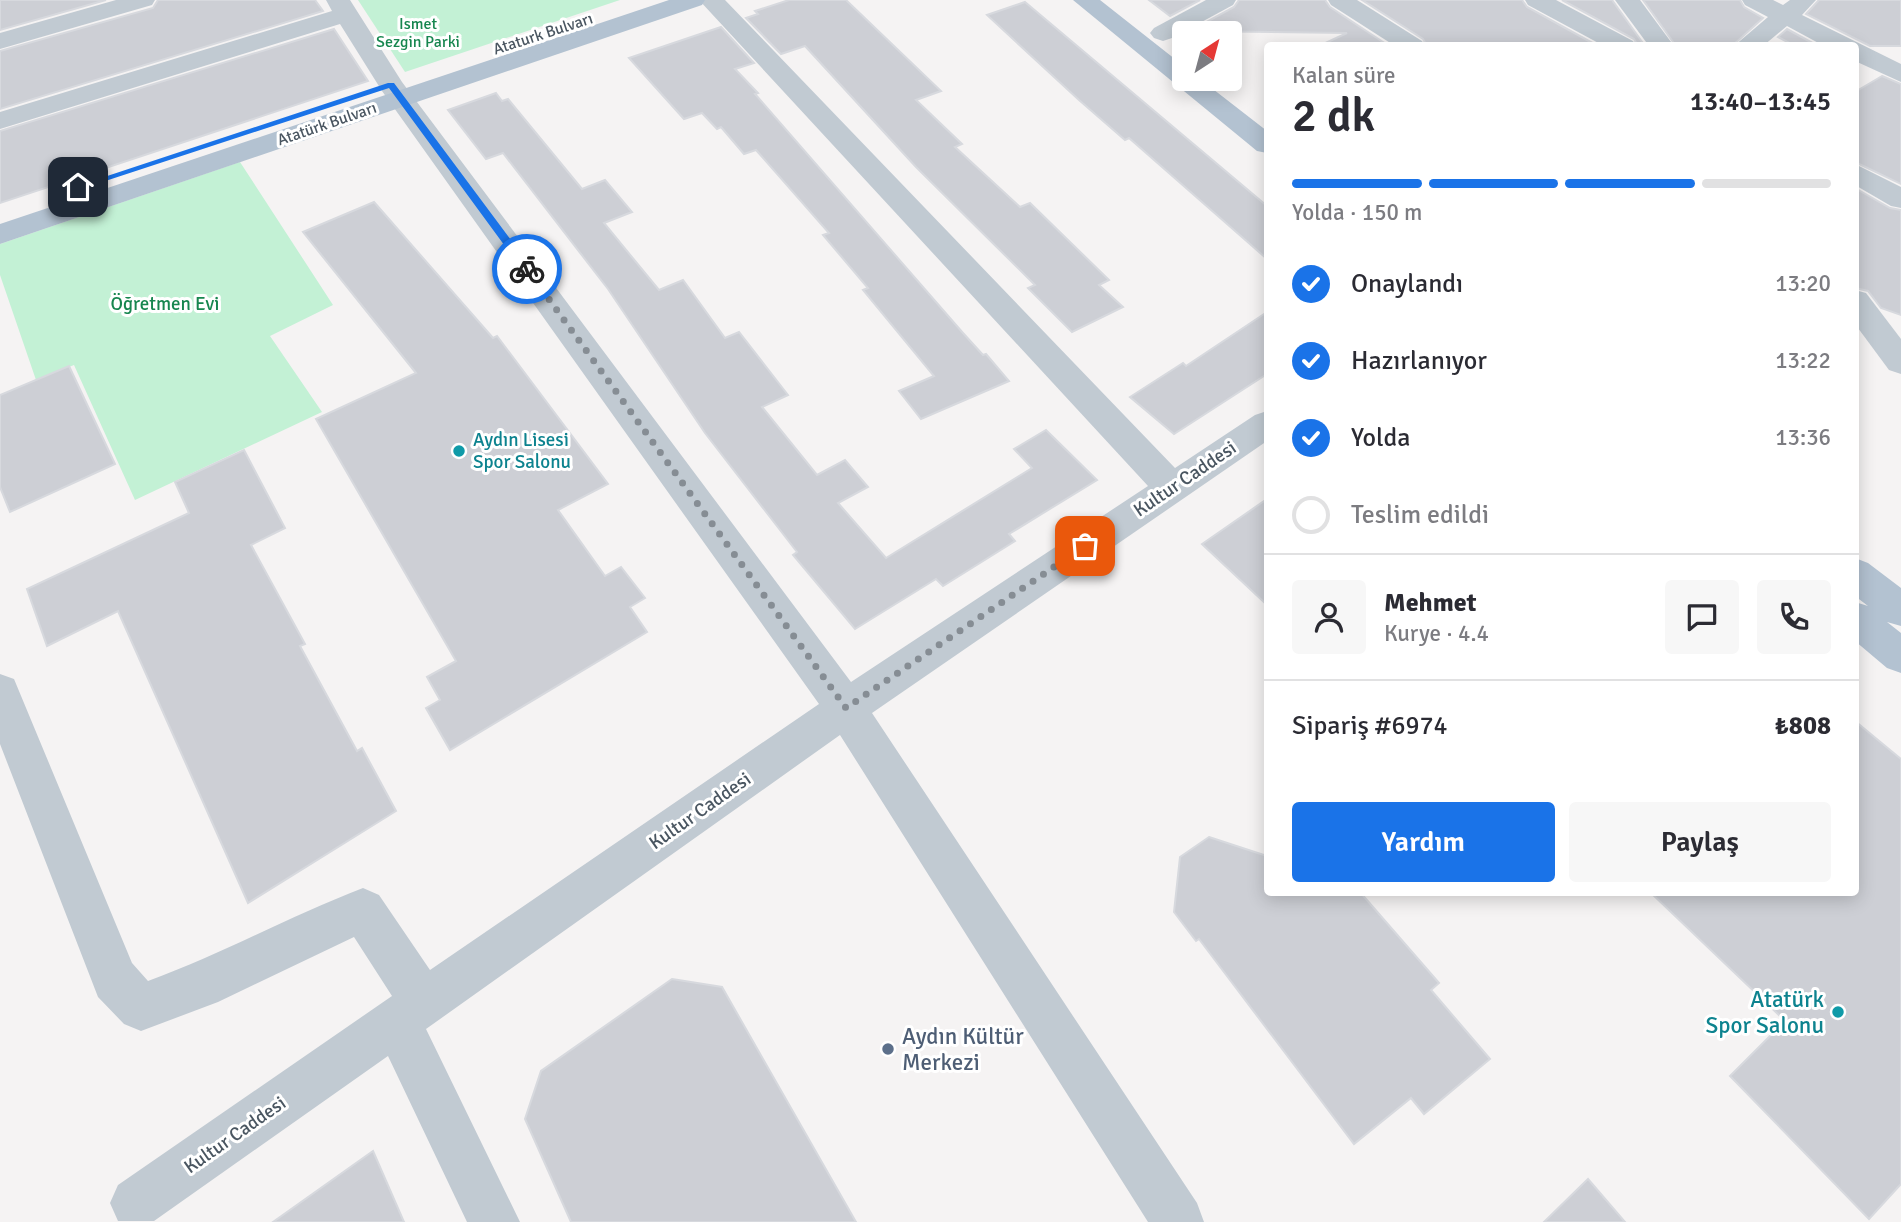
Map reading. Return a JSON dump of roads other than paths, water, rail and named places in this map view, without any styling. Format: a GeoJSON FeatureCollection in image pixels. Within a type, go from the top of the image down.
{"type":"FeatureCollection","features":[{"type":"Feature","properties":{"kind":"main road","name":"Ataturk Bulvarı"},"geometry":{"type":"LineString","coordinates":[[0,212],[397,91],[646,0]]}},
{"type":"Feature","properties":{"kind":"main road","name":"Atatürk Bulvarı"},"geometry":{"type":"LineString","coordinates":[[0,234],[397,91],[693,0]]}},
{"type":"Feature","properties":{"kind":"main road"},"geometry":{"type":"LineString","coordinates":[[1085,0],[1264,143]]}},
{"type":"Feature","properties":{"kind":"main road"},"geometry":{"type":"LineString","coordinates":[[1120,0],[1172,40]]}},
{"type":"Feature","properties":{"kind":"main road"},"geometry":{"type":"LineString","coordinates":[[1237,91],[1264,112]]}},
{"type":"Feature","properties":{"kind":"main road"},"geometry":{"type":"LineString","coordinates":[[1859,577],[1901,610]]}},
{"type":"Feature","properties":{"kind":"main road"},"geometry":{"type":"LineString","coordinates":[[1859,621],[1901,656]]}},
{"type":"Feature","properties":{"kind":"street"},"geometry":{"type":"LineString","coordinates":[[0,41],[143,0]]}},
{"type":"Feature","properties":{"kind":"street"},"geometry":{"type":"LineString","coordinates":[[711,0],[1171,487]]}},
{"type":"Feature","properties":{"kind":"street"},"geometry":{"type":"LineString","coordinates":[[1163,33],[1224,0]]}},
{"type":"Feature","properties":{"kind":"street"},"geometry":{"type":"LineString","coordinates":[[1340,0],[1407,42]]}},
{"type":"Feature","properties":{"kind":"street"},"geometry":{"type":"LineString","coordinates":[[1537,0],[1616,42]]}},
{"type":"Feature","properties":{"kind":"street"},"geometry":{"type":"LineString","coordinates":[[1627,0],[1659,42]]}},
{"type":"Feature","properties":{"kind":"street"},"geometry":{"type":"LineString","coordinates":[[1754,0],[1796,8],[1840,42]]}},
{"type":"Feature","properties":{"kind":"street"},"geometry":{"type":"LineString","coordinates":[[0,121],[343,7],[397,91],[846,708],[1178,1222]]}},
{"type":"Feature","properties":{"kind":"street"},"geometry":{"type":"LineString","coordinates":[[1751,42],[1796,8]]}},
{"type":"Feature","properties":{"kind":"street"},"geometry":{"type":"LineString","coordinates":[[1859,53],[1901,74]]}},
{"type":"Feature","properties":{"kind":"street"},"geometry":{"type":"LineString","coordinates":[[1859,175],[1901,200]]}},
{"type":"Feature","properties":{"kind":"street"},"geometry":{"type":"LineString","coordinates":[[1859,306],[1899,355]]}},
{"type":"Feature","properties":{"kind":"street"},"geometry":{"type":"LineString","coordinates":[[1859,330],[1899,355]]}},
{"type":"Feature","properties":{"kind":"street","name":"Kultur Caddesi"},"geometry":{"type":"LineString","coordinates":[[136,1203],[846,708],[1264,426]]}},
{"type":"Feature","properties":{"kind":"street"},"geometry":{"type":"LineString","coordinates":[[0,692],[115,980],[141,1007],[201,985],[326,925],[363,911],[411,1013],[494,1222]]}},
{"type":"Feature","properties":{"kind":"place","name":"Aydın Lisesi Spor Salonu"},"geometry":{"type":"Point","coordinates":[459,451]}},
{"type":"Feature","properties":{"kind":"place","name":"Atatürk Spor Salonu"},"geometry":{"type":"Point","coordinates":[1838,1012]}},
{"type":"Feature","properties":{"kind":"place","name":"Aydın Kültür Merkezi"},"geometry":{"type":"Point","coordinates":[888,1049]}},
{"type":"Feature","properties":{"kind":"park label","name":"Ismet Sezgin Parki"},"geometry":{"type":"Point","coordinates":[418,33]}},
{"type":"Feature","properties":{"kind":"park label","name":"Öğretmen Evi"},"geometry":{"type":"Point","coordinates":[165,304]}}]}
